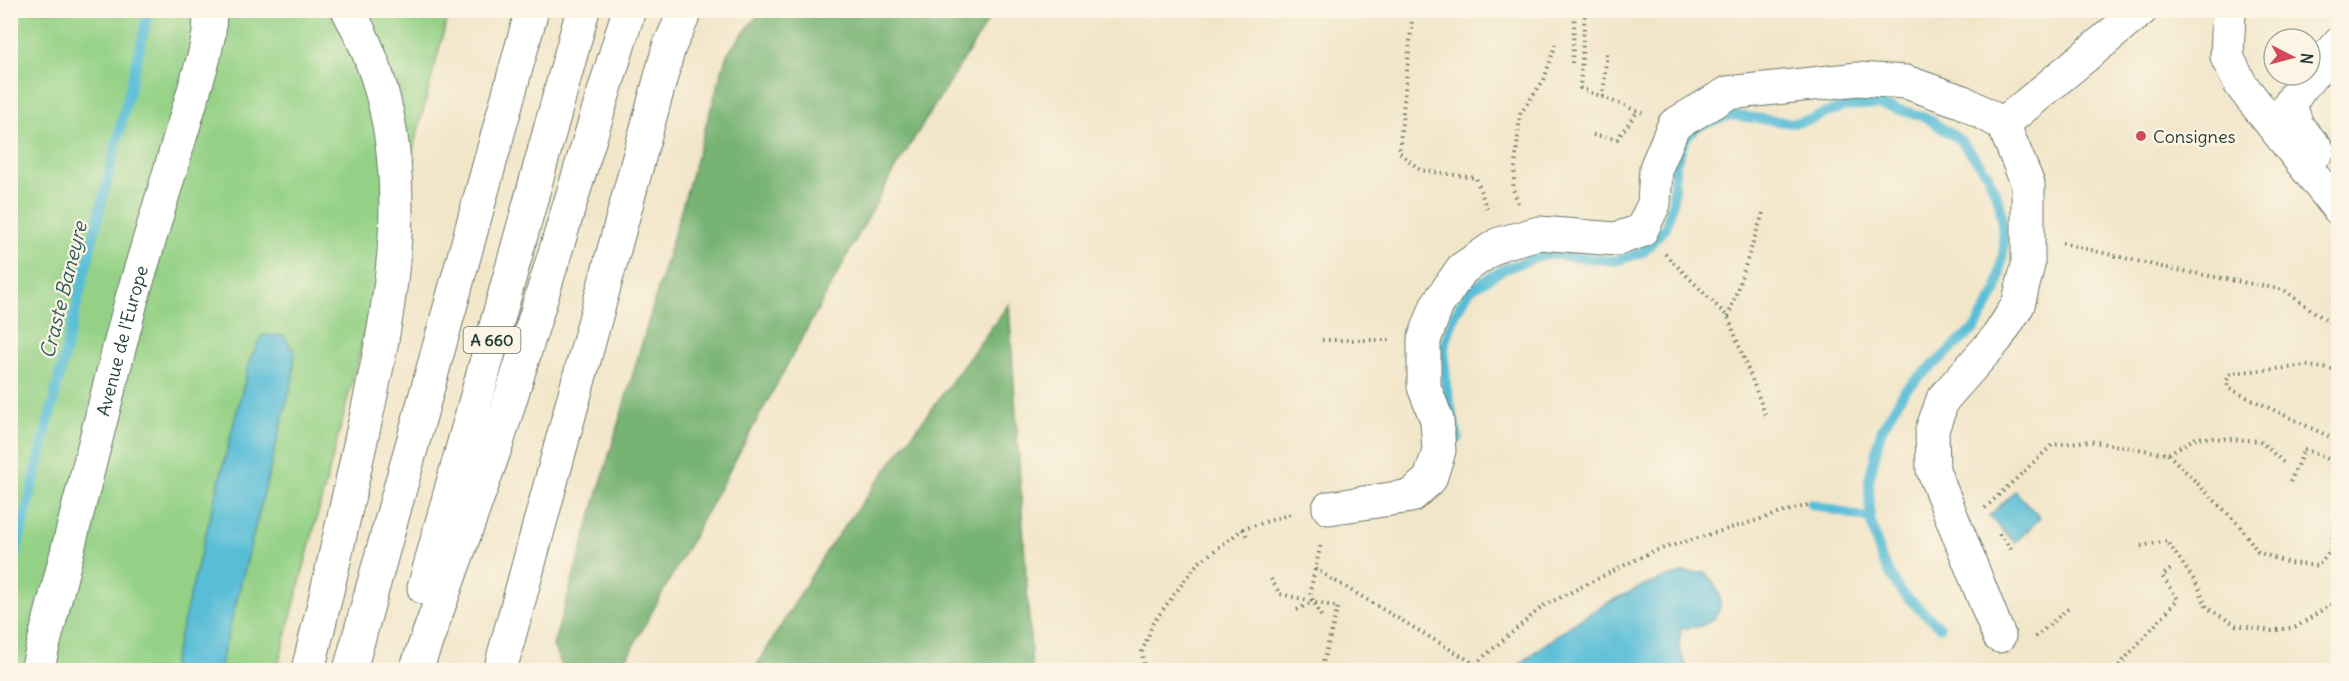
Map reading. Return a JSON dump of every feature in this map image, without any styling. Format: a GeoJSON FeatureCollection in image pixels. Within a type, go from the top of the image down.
{"type":"FeatureCollection","features":[{"type":"Feature","properties":{"kind":"main road","name":"Avenue de l'Europe"},"geometry":{"type":"LineString","coordinates":[[37,670],[132,298],[204,57],[209,33],[210,10]]}},
{"type":"Feature","properties":{"kind":"main road"},"geometry":{"type":"LineString","coordinates":[[308,670],[388,315],[396,241],[396,172],[385,103],[366,41],[348,10]]}},
{"type":"Feature","properties":{"kind":"main road","name":"A 660"},"geometry":{"type":"LineString","coordinates":[[402,670],[583,10]]}},
{"type":"Feature","properties":{"kind":"main road"},"geometry":{"type":"LineString","coordinates":[[416,670],[497,443],[629,10]]}},
{"type":"Feature","properties":{"kind":"main road"},"geometry":{"type":"LineString","coordinates":[[500,670],[669,47],[686,10]]}},
{"type":"Feature","properties":{"kind":"main road"},"geometry":{"type":"LineString","coordinates":[[2003,124],[2141,10]]}},
{"type":"Feature","properties":{"kind":"main road"},"geometry":{"type":"LineString","coordinates":[[2229,10],[2227,57],[2241,86],[2338,208]]}},
{"type":"Feature","properties":{"kind":"main road","name":"A 660"},"geometry":{"type":"LineString","coordinates":[[350,670],[532,12]]}},
{"type":"Feature","properties":{"kind":"main road"},"geometry":{"type":"LineString","coordinates":[[2338,44],[2290,104],[2296,126],[2338,176]]}},
{"type":"Feature","properties":{"kind":"main road"},"geometry":{"type":"LineString","coordinates":[[1329,508],[1411,496],[1430,479],[1440,451],[1437,420],[1424,387],[1424,340],[1437,305],[1462,269],[1499,244],[1539,233],[1616,239],[1641,231],[1654,204],[1656,168],[1674,125],[1728,93],[1858,79],[1906,82],[1963,102],[2003,124],[2028,184],[2030,235],[2028,265],[2018,305],[1997,338],[1943,399],[1932,430],[1933,470],[1999,636]]}},
{"type":"Feature","properties":{"kind":"path"},"geometry":{"type":"LineString","coordinates":[[1413,10],[1399,152],[1420,171],[1476,178],[1499,244]]}},
{"type":"Feature","properties":{"kind":"path"},"geometry":{"type":"LineString","coordinates":[[1572,63],[1575,10]]}},
{"type":"Feature","properties":{"kind":"path"},"geometry":{"type":"LineString","coordinates":[[1585,10],[1580,88],[1603,97],[1607,50]]}},
{"type":"Feature","properties":{"kind":"path"},"geometry":{"type":"LineString","coordinates":[[1539,233],[1518,205],[1513,189],[1520,114],[1544,80],[1556,43]]}},
{"type":"Feature","properties":{"kind":"path"},"geometry":{"type":"LineString","coordinates":[[1593,135],[1617,139],[1638,111]]}},
{"type":"Feature","properties":{"kind":"path"},"geometry":{"type":"LineString","coordinates":[[1728,317],[1762,213]]}},
{"type":"Feature","properties":{"kind":"path"},"geometry":{"type":"LineString","coordinates":[[2030,235],[2162,267],[2284,290],[2338,329]]}},
{"type":"Feature","properties":{"kind":"path"},"geometry":{"type":"LineString","coordinates":[[1663,253],[1728,317],[1766,416]]}},
{"type":"Feature","properties":{"kind":"path"},"geometry":{"type":"LineString","coordinates":[[1322,340],[1424,340]]}},
{"type":"Feature","properties":{"kind":"path"},"geometry":{"type":"LineString","coordinates":[[2338,370],[2308,366],[2230,374],[2227,380],[2228,387],[2330,437],[2338,445]]}},
{"type":"Feature","properties":{"kind":"path"},"geometry":{"type":"LineString","coordinates":[[2168,453],[2197,437],[2260,441],[2285,464]]}},
{"type":"Feature","properties":{"kind":"path"},"geometry":{"type":"LineString","coordinates":[[1980,513],[2052,445],[2088,441],[2168,453],[2240,526],[2258,552],[2289,563],[2318,566],[2331,550],[2335,520]]}},
{"type":"Feature","properties":{"kind":"path"},"geometry":{"type":"LineString","coordinates":[[2290,482],[2304,449],[2338,466]]}},
{"type":"Feature","properties":{"kind":"path"},"geometry":{"type":"LineString","coordinates":[[1470,670],[1543,606],[1651,552],[1811,504]]}},
{"type":"Feature","properties":{"kind":"path"},"geometry":{"type":"LineString","coordinates":[[1144,670],[1142,652],[1153,622],[1197,564],[1243,529],[1289,514],[1329,508],[1310,592],[1312,601],[1321,616]]}},
{"type":"Feature","properties":{"kind":"path"},"geometry":{"type":"LineString","coordinates":[[1243,529],[1248,539]]}},
{"type":"Feature","properties":{"kind":"path"},"geometry":{"type":"LineString","coordinates":[[2141,546],[2167,541],[2198,586],[2207,608],[2236,625],[2271,631],[2296,627],[2338,600]]}},
{"type":"Feature","properties":{"kind":"path"},"geometry":{"type":"LineString","coordinates":[[2115,670],[2178,599],[2162,576],[2172,568]]}},
{"type":"Feature","properties":{"kind":"path"},"geometry":{"type":"LineString","coordinates":[[1315,569],[1475,664]]}},
{"type":"Feature","properties":{"kind":"path"},"geometry":{"type":"LineString","coordinates":[[1270,579],[1280,594],[1338,607],[1321,670]]}},
{"type":"Feature","properties":{"kind":"path"},"geometry":{"type":"LineString","coordinates":[[1297,610],[1312,601]]}},
{"type":"Feature","properties":{"kind":"path"},"geometry":{"type":"LineString","coordinates":[[1999,636],[2037,637],[2070,607]]}},
{"type":"Feature","properties":{"kind":"green space"},"geometry":{"type":"Polygon","coordinates":[[[10,11],[449,11],[277,670],[11,670],[10,11]]]}},
{"type":"Feature","properties":{"kind":"green space"},"geometry":{"type":"Polygon","coordinates":[[[761,11],[994,11],[893,172],[620,670],[564,670],[553,646],[727,54],[761,11]]]}},
{"type":"Feature","properties":{"kind":"green space"},"geometry":{"type":"Polygon","coordinates":[[[1009,304],[1032,670],[754,670],[827,550],[1009,304]]]}},
{"type":"Feature","properties":{"kind":"water"},"geometry":{"type":"Polygon","coordinates":[[[262,335],[284,336],[295,353],[293,378],[219,670],[171,670],[250,360],[262,335]]]}},
{"type":"Feature","properties":{"kind":"water"},"geometry":{"type":"Polygon","coordinates":[[[2015,491],[2040,518],[2015,543],[1989,516],[2015,491]]]}},
{"type":"Feature","properties":{"kind":"water"},"geometry":{"type":"Polygon","coordinates":[[[1685,572],[1705,573],[1719,593],[1720,603],[1714,619],[1695,627],[1681,628],[1679,649],[1688,670],[1513,670],[1573,624],[1615,599],[1685,572]]]}},
{"type":"Feature","properties":{"kind":"waterway","name":"Craste Baneyre"},"geometry":{"type":"LineString","coordinates":[[10,578],[149,10]]}},
{"type":"Feature","properties":{"kind":"waterway"},"geometry":{"type":"LineString","coordinates":[[1458,438],[1446,386],[1444,347],[1455,314],[1470,290],[1504,269],[1546,254],[1616,261],[1643,252],[1666,227],[1673,201],[1675,165],[1685,139],[1698,126],[1730,115],[1793,123],[1809,120],[1844,106],[1878,104],[1925,117],[1960,140],[1987,173],[2000,204],[2004,247],[1997,290],[1975,328],[1905,390],[1881,431],[1869,480],[1870,519],[1882,560],[1901,592],[1940,627]]}},
{"type":"Feature","properties":{"kind":"waterway"},"geometry":{"type":"LineString","coordinates":[[1811,504],[1870,519]]}},
{"type":"Feature","properties":{"kind":"place","name":"Consignes"},"geometry":{"type":"Point","coordinates":[2141,136]}}]}
